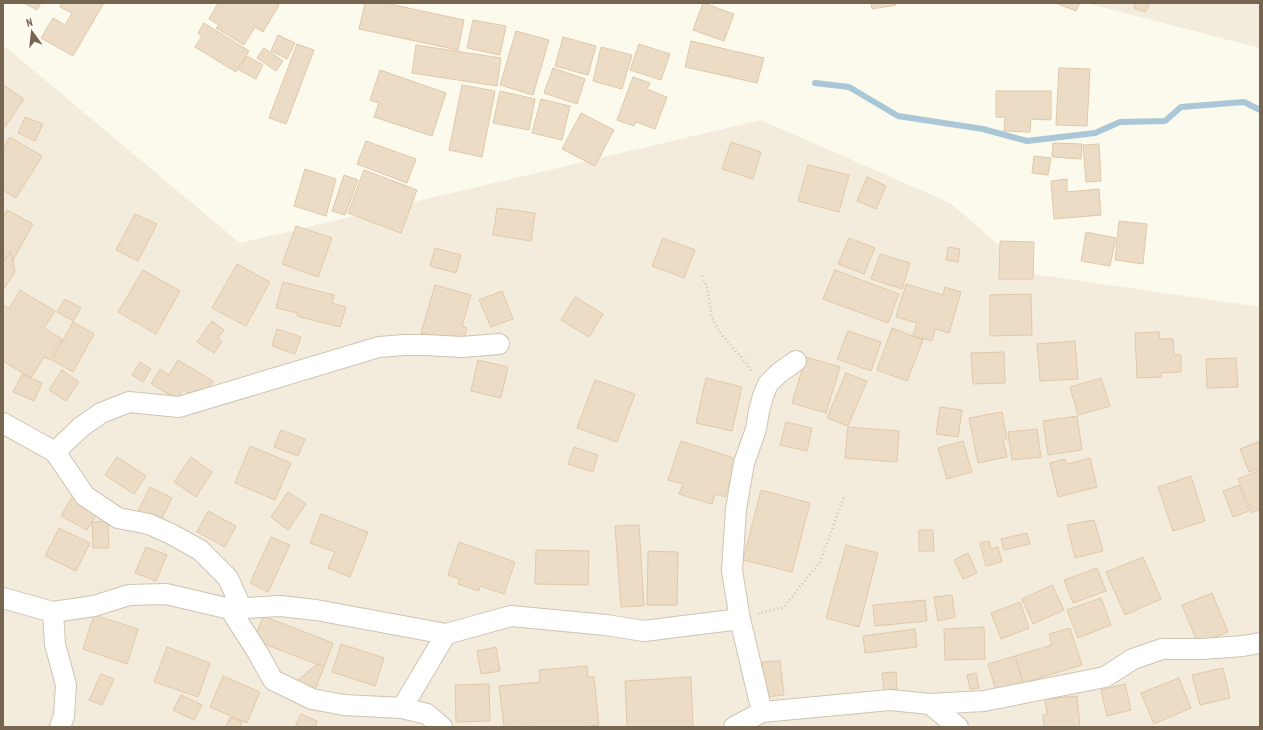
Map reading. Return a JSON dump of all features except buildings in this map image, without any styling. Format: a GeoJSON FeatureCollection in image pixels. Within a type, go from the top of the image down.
{"type":"FeatureCollection","features":[{"type":"Feature","properties":{"kind":"street"},"geometry":{"type":"LineString","coordinates":[[55,452],[81,427],[101,413],[129,402],[179,407],[379,347],[405,345],[462,347],[499,344]]}},
{"type":"Feature","properties":{"kind":"street"},"geometry":{"type":"LineString","coordinates":[[762,712],[740,619],[732,572],[736,509],[744,463],[756,429],[763,396],[768,384],[778,373],[796,361]]}},
{"type":"Feature","properties":{"kind":"street"},"geometry":{"type":"LineString","coordinates":[[3,423],[55,452],[85,496],[118,518],[149,524],[200,550],[228,578],[236,609],[274,680],[312,699],[344,705],[402,708],[426,714],[442,727]]}},
{"type":"Feature","properties":{"kind":"street"},"geometry":{"type":"LineString","coordinates":[[3,598],[53,612],[94,606],[129,595],[166,594],[236,609],[280,606],[316,610],[446,634],[511,616],[606,624],[644,631],[740,619]]}},
{"type":"Feature","properties":{"kind":"street"},"geometry":{"type":"LineString","coordinates":[[53,612],[55,644],[66,685],[64,716],[60,727]]}},
{"type":"Feature","properties":{"kind":"street"},"geometry":{"type":"LineString","coordinates":[[402,708],[446,634]]}},
{"type":"Feature","properties":{"kind":"street"},"geometry":{"type":"LineString","coordinates":[[734,727],[762,712],[890,700],[930,704],[984,701],[1105,677],[1134,659],[1162,648],[1202,649],[1243,646],[1260,642]]}},
{"type":"Feature","properties":{"kind":"street"},"geometry":{"type":"LineString","coordinates":[[930,704],[958,727]]}},
{"type":"Feature","properties":{"kind":"path"},"geometry":{"type":"LineString","coordinates":[[702,276],[708,290],[711,314],[721,334],[733,346],[748,366],[754,379],[768,384]]}},
{"type":"Feature","properties":{"kind":"path"},"geometry":{"type":"LineString","coordinates":[[740,619],[784,607],[820,562],[844,497]]}},
{"type":"Feature","properties":{"kind":"shaded area"},"geometry":{"type":"Polygon","coordinates":[[[1086,3],[1260,3],[1260,48],[1086,3]]]}},
{"type":"Feature","properties":{"kind":"shaded area"},"geometry":{"type":"Polygon","coordinates":[[[3,45],[240,243],[761,120],[950,203],[1033,274],[1260,307],[1260,727],[3,727],[3,45]]]}},
{"type":"Feature","properties":{"kind":"waterway"},"geometry":{"type":"LineString","coordinates":[[815,83],[849,87],[898,116],[983,129],[1027,141],[1095,133],[1120,122],[1165,121],[1181,107],[1244,102],[1260,110]]}}]}
